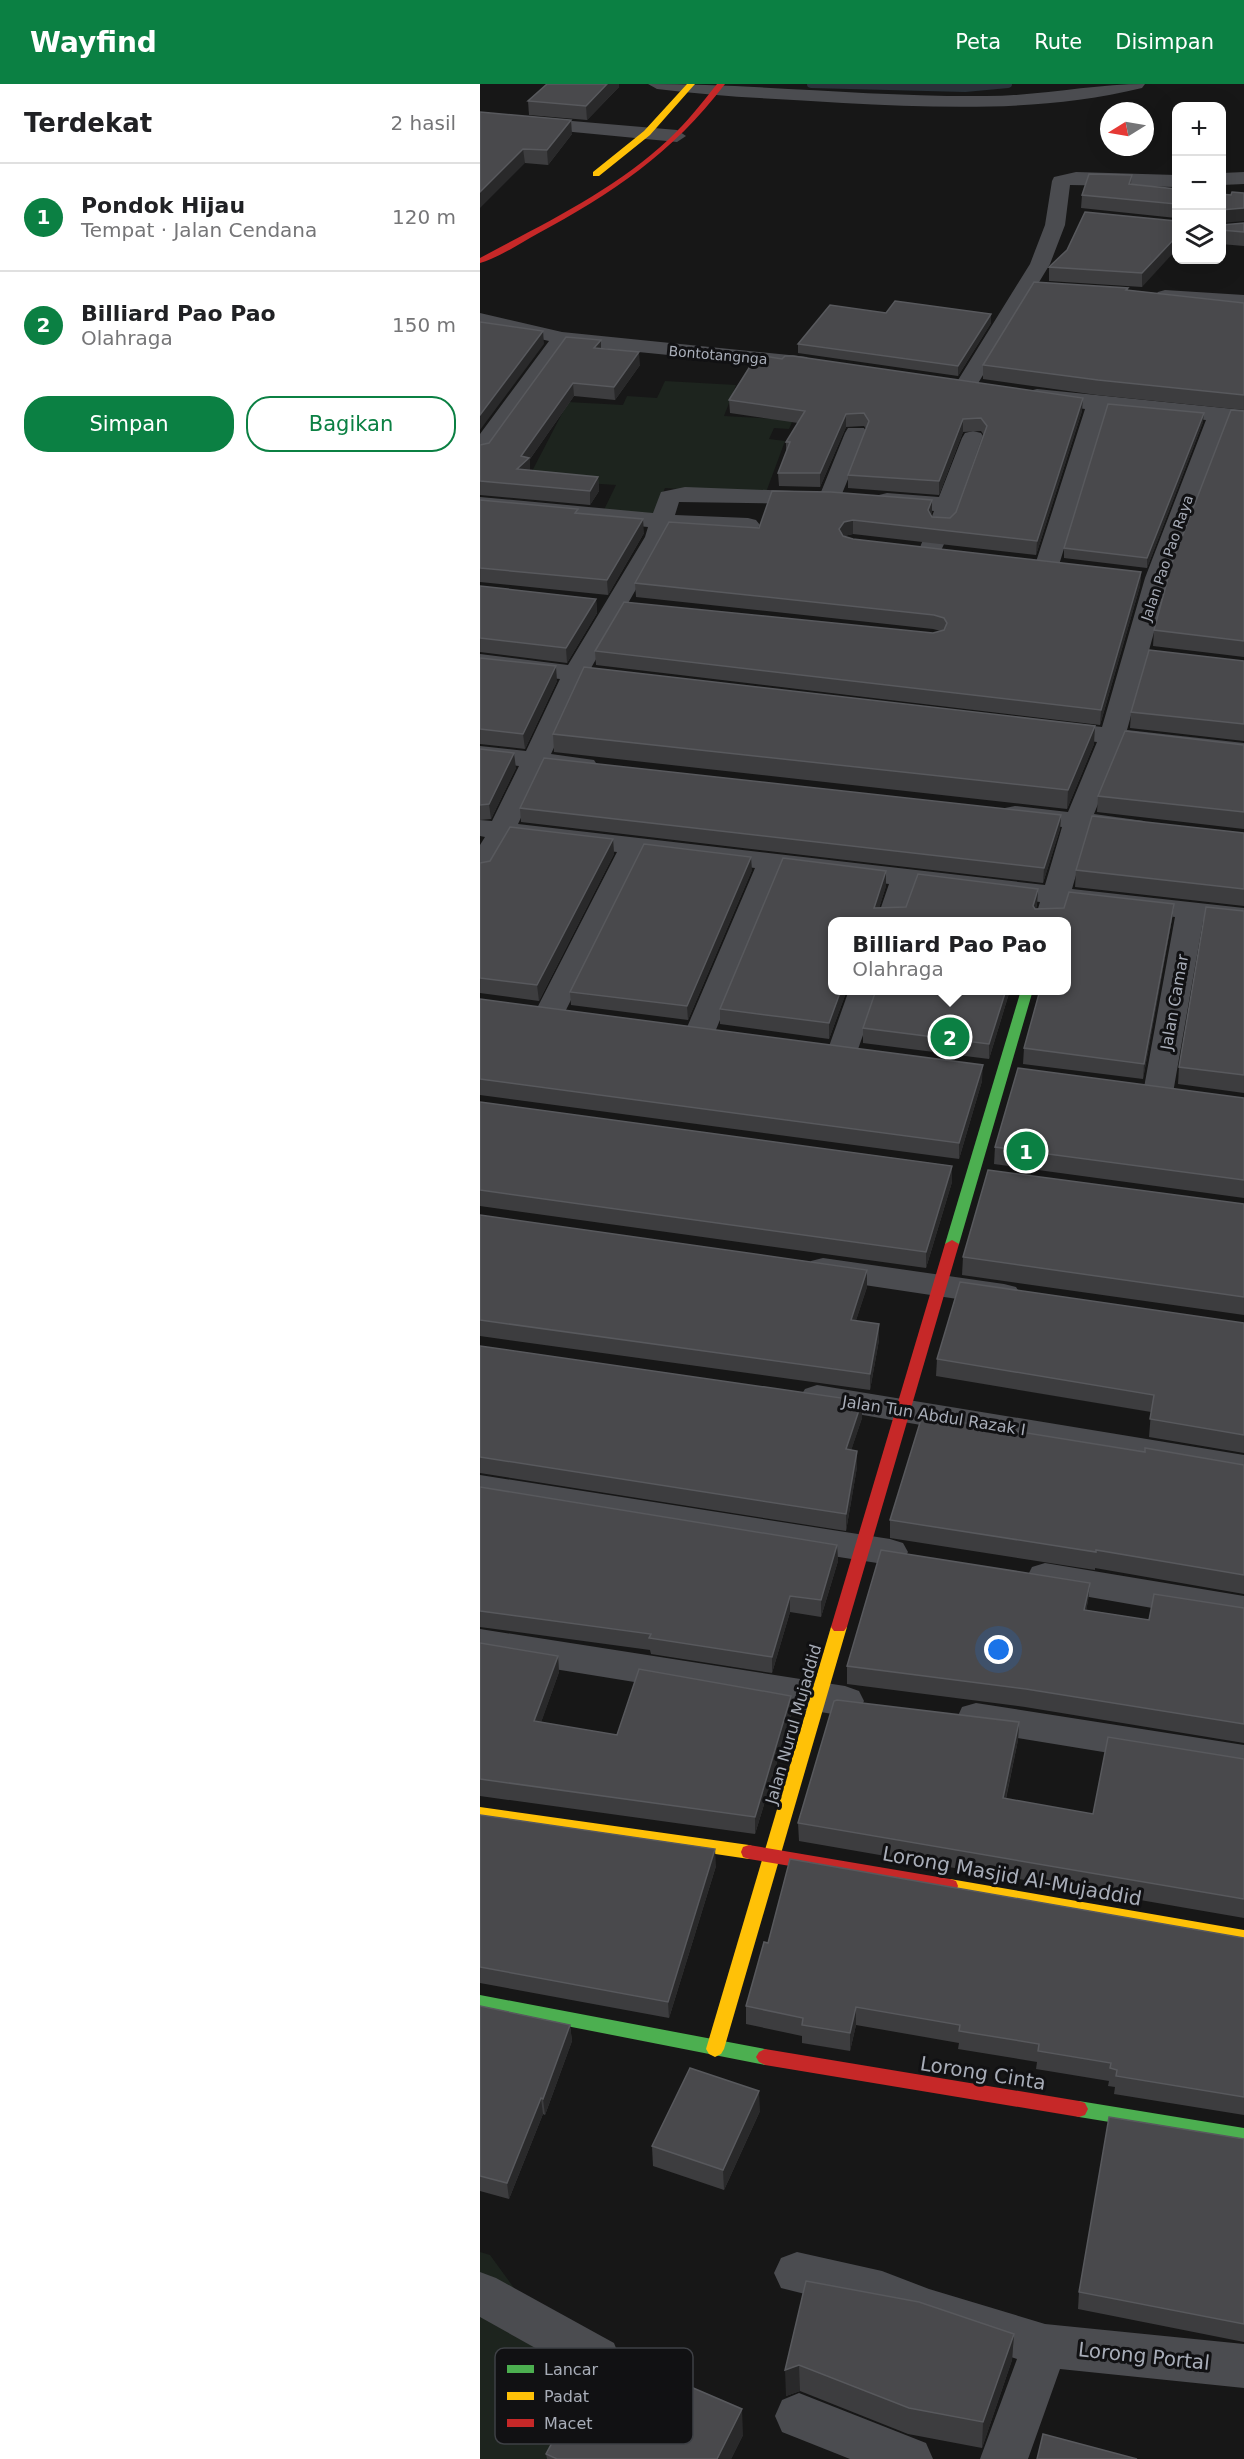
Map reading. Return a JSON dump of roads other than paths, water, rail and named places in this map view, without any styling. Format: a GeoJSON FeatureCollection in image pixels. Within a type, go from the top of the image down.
{"type":"FeatureCollection","features":[{"type":"Feature","properties":{"kind":"street"},"geometry":{"type":"LineString","coordinates":[[657,84],[977,104],[1053,98],[1136,84]]}},
{"type":"Feature","properties":{"kind":"street"},"geometry":{"type":"LineString","coordinates":[[585,180],[613,163],[690,86]]}},
{"type":"Feature","properties":{"kind":"street"},"geometry":{"type":"LineString","coordinates":[[480,261],[614,188],[638,171],[677,136],[719,87]]}},
{"type":"Feature","properties":{"kind":"street"},"geometry":{"type":"LineString","coordinates":[[480,118],[677,136]]}},
{"type":"Feature","properties":{"kind":"street"},"geometry":{"type":"LineString","coordinates":[[1226,179],[1244,178]]}},
{"type":"Feature","properties":{"kind":"street"},"geometry":{"type":"LineString","coordinates":[[966,385],[1028,288],[1055,225],[1058,185],[1064,179],[1172,181]]}},
{"type":"Feature","properties":{"kind":"street"},"geometry":{"type":"LineString","coordinates":[[1055,214],[1078,216]]}},
{"type":"Feature","properties":{"kind":"street"},"geometry":{"type":"LineString","coordinates":[[1028,288],[1051,289]]}},
{"type":"Feature","properties":{"kind":"street"},"geometry":{"type":"LineString","coordinates":[[1141,295],[1244,301]]}},
{"type":"Feature","properties":{"kind":"street","name":"Bontotangnga"},"geometry":{"type":"LineString","coordinates":[[480,319],[562,338],[653,350],[816,364]]}},
{"type":"Feature","properties":{"kind":"street"},"geometry":{"type":"LineString","coordinates":[[480,450],[562,338]]}},
{"type":"Feature","properties":{"kind":"street"},"geometry":{"type":"LineString","coordinates":[[943,382],[988,388]]}},
{"type":"Feature","properties":{"kind":"street"},"geometry":{"type":"LineString","coordinates":[[1021,393],[1097,404],[1244,417]]}},
{"type":"Feature","properties":{"kind":"street"},"geometry":{"type":"LineString","coordinates":[[1047,564],[1097,404]]}},
{"type":"Feature","properties":{"kind":"street","name":"Jalan Pao Pao Raya"},"geometry":{"type":"LineString","coordinates":[[1052,908],[1078,821],[1146,656],[1146,577],[1219,416]]}},
{"type":"Feature","properties":{"kind":"street"},"geometry":{"type":"LineString","coordinates":[[851,498],[856,433]]}},
{"type":"Feature","properties":{"kind":"street"},"geometry":{"type":"LineString","coordinates":[[931,551],[973,438]]}},
{"type":"Feature","properties":{"kind":"street"},"geometry":{"type":"LineString","coordinates":[[480,869],[491,829],[534,760],[575,674],[618,606],[664,521],[667,500],[673,496],[851,498],[950,505]]}},
{"type":"Feature","properties":{"kind":"street"},"geometry":{"type":"LineString","coordinates":[[480,504],[664,521],[748,525]]}},
{"type":"Feature","properties":{"kind":"street"},"geometry":{"type":"LineString","coordinates":[[480,662],[645,682]]}},
{"type":"Feature","properties":{"kind":"street"},"geometry":{"type":"LineString","coordinates":[[1030,727],[1112,737],[1243,747]]}},
{"type":"Feature","properties":{"kind":"street"},"geometry":{"type":"LineString","coordinates":[[480,754],[605,768]]}},
{"type":"Feature","properties":{"kind":"street"},"geometry":{"type":"LineString","coordinates":[[996,812],[1161,830]]}},
{"type":"Feature","properties":{"kind":"street"},"geometry":{"type":"LineString","coordinates":[[491,829],[906,877],[1052,908],[1190,911],[1244,917]]}},
{"type":"Feature","properties":{"kind":"street"},"geometry":{"type":"LineString","coordinates":[[550,1012],[634,845]]}},
{"type":"Feature","properties":{"kind":"street"},"geometry":{"type":"LineString","coordinates":[[700,1032],[772,861]]}},
{"type":"Feature","properties":{"kind":"street"},"geometry":{"type":"LineString","coordinates":[[891,917],[906,877]]}},
{"type":"Feature","properties":{"kind":"street","name":"Jalan Camar"},"geometry":{"type":"LineString","coordinates":[[1190,911],[1144,1091],[1190,1097]]}},
{"type":"Feature","properties":{"kind":"street"},"geometry":{"type":"LineString","coordinates":[[842,1052],[862,995]]}},
{"type":"Feature","properties":{"kind":"street","name":"Jalan Nurul Mujaddid"},"geometry":{"type":"LineString","coordinates":[[715,2049],[939,1286],[961,1172],[1003,1073],[1026,995]]}},
{"type":"Feature","properties":{"kind":"street"},"geometry":{"type":"LineString","coordinates":[[961,1172],[1008,1178]]}},
{"type":"Feature","properties":{"kind":"street"},"geometry":{"type":"LineString","coordinates":[[798,1265],[1033,1299]]}},
{"type":"Feature","properties":{"kind":"street","name":"Jalan Tun Abdul Razak I"},"geometry":{"type":"LineString","coordinates":[[785,1392],[902,1409],[1244,1468]]}},
{"type":"Feature","properties":{"kind":"street"},"geometry":{"type":"LineString","coordinates":[[480,1488],[920,1556]]}},
{"type":"Feature","properties":{"kind":"street"},"geometry":{"type":"LineString","coordinates":[[1013,1572],[1244,1610]]}},
{"type":"Feature","properties":{"kind":"street"},"geometry":{"type":"LineString","coordinates":[[480,1643],[818,1698],[875,1705]]}},
{"type":"Feature","properties":{"kind":"street"},"geometry":{"type":"LineString","coordinates":[[944,1714],[1025,1724],[1244,1760]]}},
{"type":"Feature","properties":{"kind":"street","name":"Lorong Masjid Al-Mujaddid"},"geometry":{"type":"LineString","coordinates":[[480,1813],[773,1855],[1244,1936]]}},
{"type":"Feature","properties":{"kind":"street","name":"Lorong Cinta"},"geometry":{"type":"LineString","coordinates":[[480,2002],[715,2049],[1244,2136]]}},
{"type":"Feature","properties":{"kind":"street","name":"Lorong Portal"},"geometry":{"type":"LineString","coordinates":[[797,2273],[882,2292],[929,2310],[1045,2346],[1244,2366]]}},
{"type":"Feature","properties":{"kind":"street"},"geometry":{"type":"LineString","coordinates":[[480,2293],[579,2348]]}},
{"type":"Feature","properties":{"kind":"street"},"geometry":{"type":"LineString","coordinates":[[1004,2459],[1045,2346]]}},
{"type":"Feature","properties":{"kind":"street"},"geometry":{"type":"LineString","coordinates":[[799,2416],[909,2459]]}},
{"type":"Feature","properties":{"kind":"waterway"},"geometry":{"type":"LineString","coordinates":[[811,84],[965,88],[1008,84]]}},
{"type":"Feature","properties":{"kind":"place","name":"Billiard Pao Pao"},"geometry":{"type":"Point","coordinates":[950,1037]}},
{"type":"Feature","properties":{"kind":"place","name":"Pondok Hijau"},"geometry":{"type":"Point","coordinates":[1026,1151]}}]}
